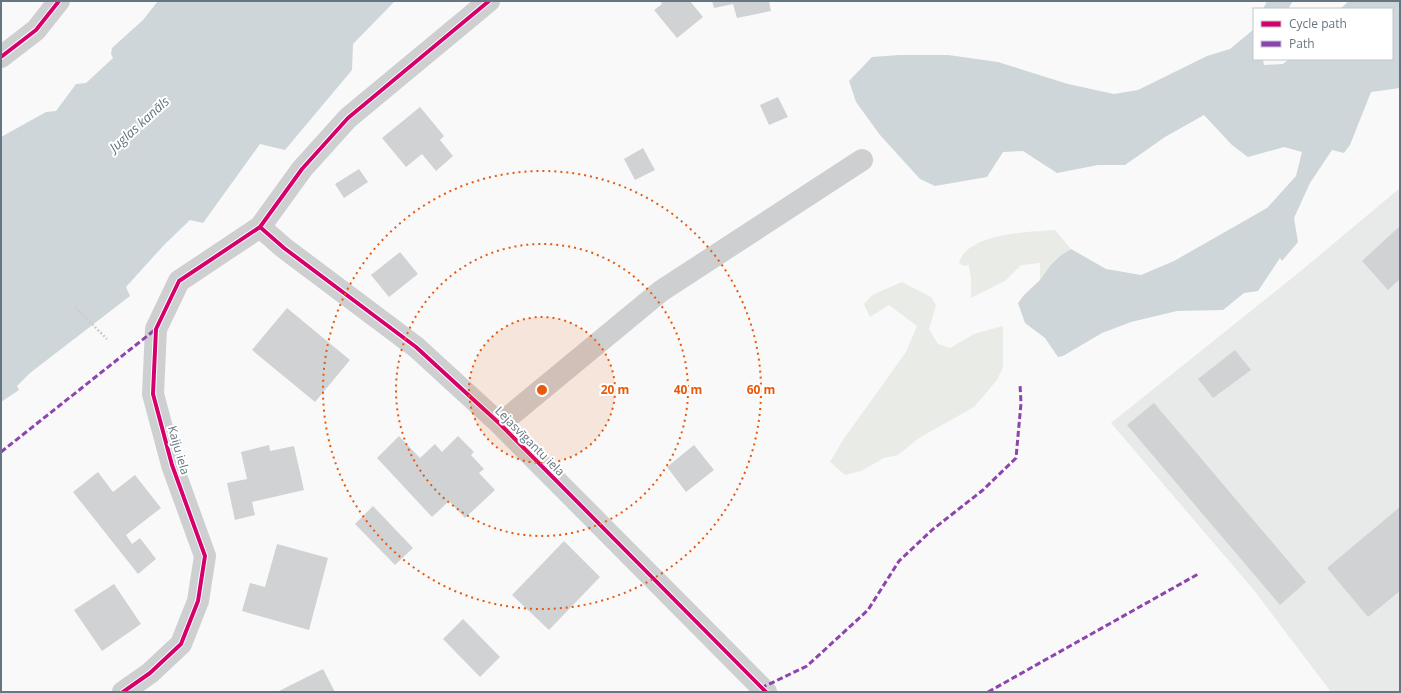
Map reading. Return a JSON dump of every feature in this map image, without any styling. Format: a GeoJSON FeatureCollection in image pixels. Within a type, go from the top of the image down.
{"type":"FeatureCollection","features":[{"type":"Feature","properties":{"kind":"street"},"geometry":{"type":"LineString","coordinates":[[1,57],[36,30],[59,1]]}},
{"type":"Feature","properties":{"kind":"street"},"geometry":{"type":"LineString","coordinates":[[260,227],[302,168],[348,118],[489,1]]}},
{"type":"Feature","properties":{"kind":"street"},"geometry":{"type":"LineString","coordinates":[[500,424],[661,291],[862,160]]}},
{"type":"Feature","properties":{"kind":"street","name":"Lejasvīgantu iela"},"geometry":{"type":"LineString","coordinates":[[260,227],[284,248],[416,346],[500,424],[766,692]]}},
{"type":"Feature","properties":{"kind":"street","name":"Kaiju iela"},"geometry":{"type":"LineString","coordinates":[[123,692],[150,673],[181,644],[198,601],[205,556],[172,465],[153,394],[156,329],[179,281],[260,227]]}},
{"type":"Feature","properties":{"kind":"path"},"geometry":{"type":"LineString","coordinates":[[75,307],[106,339]]}},
{"type":"Feature","properties":{"kind":"shaded area"},"geometry":{"type":"Polygon","coordinates":[[[1400,188],[1400,692],[1331,692],[1253,589],[1111,423],[1297,274],[1400,188]]]}},
{"type":"Feature","properties":{"kind":"shaded area"},"geometry":{"type":"Polygon","coordinates":[[[1055,230],[1071,249],[1054,263],[1040,280],[1040,263],[1021,265],[1005,281],[971,298],[969,265],[963,266],[959,263],[964,253],[974,245],[1001,236],[1016,233],[1055,230]]]}},
{"type":"Feature","properties":{"kind":"shaded area"},"geometry":{"type":"Polygon","coordinates":[[[902,282],[931,297],[936,305],[929,329],[938,344],[950,348],[974,334],[1003,326],[1003,367],[997,380],[974,407],[919,438],[898,455],[884,458],[861,471],[845,475],[830,462],[843,440],[906,352],[917,326],[889,305],[870,317],[864,304],[872,295],[902,282]]]}},
{"type":"Feature","properties":{"kind":"water","name":"Juglas kanāls"},"geometry":{"type":"Polygon","coordinates":[[[158,1],[395,1],[353,44],[352,70],[285,150],[260,144],[203,223],[190,220],[164,245],[126,287],[130,296],[30,373],[17,386],[19,390],[1,402],[1,137],[46,112],[56,111],[76,84],[86,83],[113,58],[111,54],[112,48],[143,20],[158,1]]]}},
{"type":"Feature","properties":{"kind":"water"},"geometry":{"type":"Polygon","coordinates":[[[1267,1],[1293,1],[1289,8],[1264,8],[1267,1]]]}},
{"type":"Feature","properties":{"kind":"water"},"geometry":{"type":"Polygon","coordinates":[[[1349,1],[1400,1],[1400,88],[1371,92],[1350,145],[1344,153],[1332,150],[1310,183],[1294,218],[1298,242],[1282,261],[1280,258],[1258,291],[1244,293],[1223,310],[1177,311],[1131,322],[1102,333],[1063,356],[1058,357],[1045,338],[1025,323],[1018,303],[1060,256],[1071,249],[1106,269],[1141,275],[1174,261],[1267,208],[1296,176],[1302,152],[1284,147],[1248,157],[1232,145],[1204,115],[1165,137],[1125,165],[1098,165],[1057,173],[1023,151],[1003,152],[987,177],[935,186],[920,179],[880,135],[856,102],[849,81],[872,57],[899,55],[948,55],[998,62],[1068,84],[1114,94],[1138,90],[1207,56],[1230,49],[1253,30],[1253,60],[1263,60],[1264,65],[1283,64],[1288,60],[1393,60],[1393,8],[1341,8],[1349,1]]]}},
{"type":"Feature","properties":{"kind":"building"},"geometry":{"type":"Polygon","coordinates":[[[660,1],[690,1],[703,17],[677,38],[654,10],[662,4],[660,1]]]}},
{"type":"Feature","properties":{"kind":"building"},"geometry":{"type":"Polygon","coordinates":[[[712,1],[769,1],[771,11],[737,18],[733,4],[714,8],[712,1]]]}},
{"type":"Feature","properties":{"kind":"building"},"geometry":{"type":"Polygon","coordinates":[[[778,97],[788,117],[769,125],[760,105],[778,97]]]}},
{"type":"Feature","properties":{"kind":"building"},"geometry":{"type":"Polygon","coordinates":[[[420,107],[444,136],[440,140],[453,156],[436,171],[422,154],[406,167],[382,138],[420,107]]]}},
{"type":"Feature","properties":{"kind":"building"},"geometry":{"type":"Polygon","coordinates":[[[643,148],[655,170],[635,180],[624,159],[643,148]]]}},
{"type":"Feature","properties":{"kind":"building"},"geometry":{"type":"Polygon","coordinates":[[[359,169],[368,182],[344,198],[335,184],[359,169]]]}},
{"type":"Feature","properties":{"kind":"building"},"geometry":{"type":"Polygon","coordinates":[[[1400,226],[1400,279],[1388,290],[1362,261],[1400,226]]]}},
{"type":"Feature","properties":{"kind":"building"},"geometry":{"type":"Polygon","coordinates":[[[400,252],[418,274],[389,297],[371,275],[400,252]]]}},
{"type":"Feature","properties":{"kind":"building"},"geometry":{"type":"Polygon","coordinates":[[[287,308],[350,360],[315,402],[252,350],[287,308]]]}},
{"type":"Feature","properties":{"kind":"building"},"geometry":{"type":"Polygon","coordinates":[[[1235,350],[1251,370],[1213,398],[1198,379],[1235,350]]]}},
{"type":"Feature","properties":{"kind":"building"},"geometry":{"type":"Polygon","coordinates":[[[1154,403],[1306,582],[1280,605],[1127,425],[1154,403]]]}},
{"type":"Feature","properties":{"kind":"building"},"geometry":{"type":"Polygon","coordinates":[[[399,436],[420,458],[435,444],[442,452],[458,436],[474,452],[471,455],[484,469],[479,473],[495,490],[465,518],[449,501],[432,517],[377,458],[399,436]]]}},
{"type":"Feature","properties":{"kind":"building"},"geometry":{"type":"Polygon","coordinates":[[[269,445],[270,451],[294,446],[304,490],[252,502],[255,515],[235,520],[227,483],[247,479],[241,452],[269,445]]]}},
{"type":"Feature","properties":{"kind":"building"},"geometry":{"type":"Polygon","coordinates":[[[694,445],[714,470],[686,492],[667,467],[694,445]]]}},
{"type":"Feature","properties":{"kind":"building"},"geometry":{"type":"Polygon","coordinates":[[[98,472],[113,492],[135,475],[161,508],[126,535],[132,544],[140,538],[156,559],[138,574],[73,492],[98,472]]]}},
{"type":"Feature","properties":{"kind":"building"},"geometry":{"type":"Polygon","coordinates":[[[373,506],[413,548],[395,565],[355,524],[373,506]]]}},
{"type":"Feature","properties":{"kind":"building"},"geometry":{"type":"Polygon","coordinates":[[[1400,507],[1400,591],[1368,617],[1327,568],[1400,507]]]}},
{"type":"Feature","properties":{"kind":"building"},"geometry":{"type":"Polygon","coordinates":[[[564,541],[600,577],[549,630],[512,595],[564,541]]]}},
{"type":"Feature","properties":{"kind":"building"},"geometry":{"type":"Polygon","coordinates":[[[277,544],[328,558],[309,630],[242,611],[250,583],[265,587],[277,544]]]}},
{"type":"Feature","properties":{"kind":"building"},"geometry":{"type":"Polygon","coordinates":[[[114,584],[141,624],[102,651],[74,610],[114,584]]]}},
{"type":"Feature","properties":{"kind":"building"},"geometry":{"type":"Polygon","coordinates":[[[463,619],[500,657],[480,677],[443,639],[463,619]]]}},
{"type":"Feature","properties":{"kind":"building"},"geometry":{"type":"Polygon","coordinates":[[[323,669],[335,692],[277,692],[323,669]]]}},
{"type":"Feature","properties":{"kind":"marked path"},"geometry":{"type":"LineString","coordinates":[[1,452],[156,329]]}},
{"type":"Feature","properties":{"kind":"marked path"},"geometry":{"type":"LineString","coordinates":[[761,688],[807,666],[868,610],[899,561],[932,530],[983,490],[1016,458],[1021,403],[1020,384]]}},
{"type":"Feature","properties":{"kind":"marked path"},"geometry":{"type":"LineString","coordinates":[[988,692],[1200,573]]}},
{"type":"Feature","properties":{"kind":"cycle path"},"geometry":{"type":"LineString","coordinates":[[1,57],[36,30],[59,1]]}},
{"type":"Feature","properties":{"kind":"cycle path"},"geometry":{"type":"LineString","coordinates":[[123,692],[150,673],[181,644],[198,601],[205,556],[172,465],[153,394],[156,329],[179,281],[260,227],[302,169],[348,118],[489,1]]}},
{"type":"Feature","properties":{"kind":"cycle path"},"geometry":{"type":"LineString","coordinates":[[260,227],[284,248],[416,347],[500,424],[766,692]]}}]}
